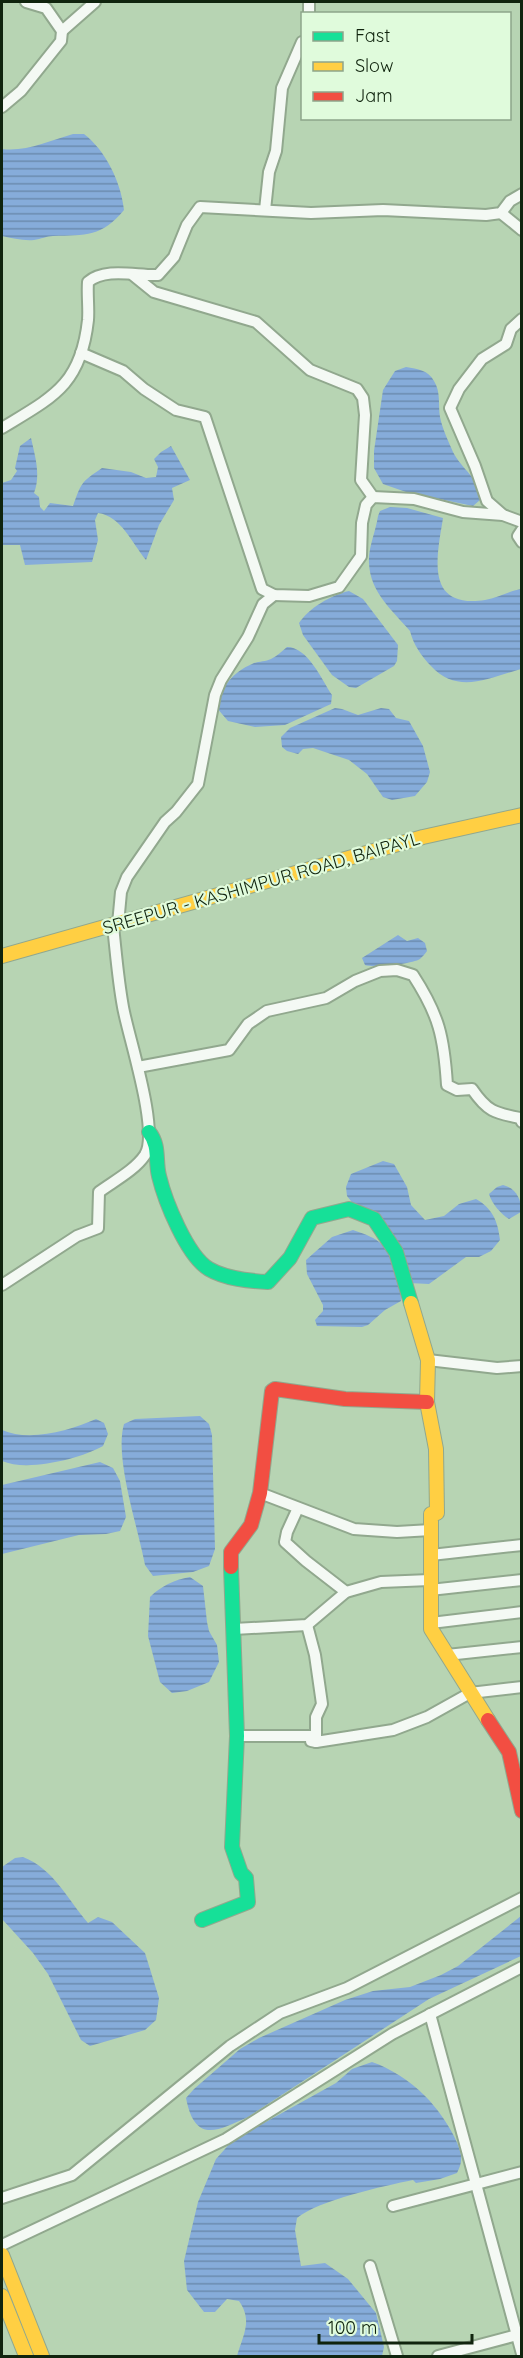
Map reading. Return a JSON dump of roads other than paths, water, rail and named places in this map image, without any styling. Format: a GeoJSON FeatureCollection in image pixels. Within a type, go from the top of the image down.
{"type":"FeatureCollection","features":[{"type":"Feature","properties":{"kind":"main road","name":"SREEPUR - KASHIMPUR ROAD, BAIPAYL"},"geometry":{"type":"LineString","coordinates":[[2,956],[423,837],[522,815]]}},
{"type":"Feature","properties":{"kind":"main road"},"geometry":{"type":"LineString","coordinates":[[149,1132],[156,1142],[159,1175],[178,1227],[206,1267],[240,1280],[268,1282],[290,1258],[312,1218],[349,1209],[374,1219],[396,1252],[428,1360],[427,1402],[436,1449],[438,1488],[437,1513],[431,1514],[432,1629],[509,1752],[522,1811]]}},
{"type":"Feature","properties":{"kind":"main road"},"geometry":{"type":"LineString","coordinates":[[202,1920],[249,1902],[246,1878],[232,1847],[237,1736],[231,1552],[251,1524],[260,1493],[272,1391],[275,1389],[345,1399],[427,1402]]}},
{"type":"Feature","properties":{"kind":"main road"},"geometry":{"type":"LineString","coordinates":[[2,2255],[42,2356]]}},
{"type":"Feature","properties":{"kind":"main road"},"geometry":{"type":"LineString","coordinates":[[2,2296],[26,2356]]}},
{"type":"Feature","properties":{"kind":"street"},"geometry":{"type":"LineString","coordinates":[[2,107],[21,92],[61,41],[62,31],[46,8],[26,2]]}},
{"type":"Feature","properties":{"kind":"street"},"geometry":{"type":"LineString","coordinates":[[62,31],[95,2]]}},
{"type":"Feature","properties":{"kind":"street"},"geometry":{"type":"LineString","coordinates":[[265,210],[268,172],[276,151],[282,88],[301,46]]}},
{"type":"Feature","properties":{"kind":"street"},"geometry":{"type":"LineString","coordinates":[[2,428],[61,389],[76,369],[88,318],[88,282],[93,278],[116,274],[158,274],[174,257],[187,225],[200,207],[341,213],[383,210],[486,215],[501,213],[510,201],[522,194]]}},
{"type":"Feature","properties":{"kind":"street"},"geometry":{"type":"LineString","coordinates":[[501,213],[522,230]]}},
{"type":"Feature","properties":{"kind":"street"},"geometry":{"type":"LineString","coordinates":[[134,275],[154,292],[256,322],[310,370],[357,389],[363,398],[365,415],[361,480],[374,497]]}},
{"type":"Feature","properties":{"kind":"street"},"geometry":{"type":"LineString","coordinates":[[503,515],[487,501],[450,408],[459,389],[482,359],[506,344],[522,319]]}},
{"type":"Feature","properties":{"kind":"street"},"geometry":{"type":"LineString","coordinates":[[81,353],[123,372],[176,410],[205,417],[262,589],[274,596],[309,596],[339,587],[361,556],[362,523],[366,505],[374,497],[414,499],[463,512],[503,515],[522,522]]}},
{"type":"Feature","properties":{"kind":"street"},"geometry":{"type":"LineString","coordinates":[[522,530],[518,536],[522,542]]}},
{"type":"Feature","properties":{"kind":"street"},"geometry":{"type":"LineString","coordinates":[[2,1285],[77,1236],[98,1228],[99,1192],[146,1154],[149,1132],[138,1067],[123,1009],[116,925],[121,892],[127,877],[165,822],[198,784],[215,695],[221,680],[248,637],[263,604],[274,596]]}},
{"type":"Feature","properties":{"kind":"street"},"geometry":{"type":"LineString","coordinates":[[138,1067],[229,1050],[248,1023],[267,1011],[326,998],[355,981],[380,971],[397,970],[413,975],[438,1018],[445,1054],[447,1085],[457,1090],[472,1089],[482,1103],[494,1113],[519,1118],[522,1122]]}},
{"type":"Feature","properties":{"kind":"street"},"geometry":{"type":"LineString","coordinates":[[428,1360],[497,1368],[522,1366]]}},
{"type":"Feature","properties":{"kind":"street"},"geometry":{"type":"LineString","coordinates":[[260,1493],[354,1529],[397,1532],[431,1530]]}},
{"type":"Feature","properties":{"kind":"street"},"geometry":{"type":"LineString","coordinates":[[298,1508],[285,1542],[306,1562],[346,1592]]}},
{"type":"Feature","properties":{"kind":"street"},"geometry":{"type":"LineString","coordinates":[[431,1555],[522,1545]]}},
{"type":"Feature","properties":{"kind":"street"},"geometry":{"type":"LineString","coordinates":[[234,1629],[307,1625],[346,1592],[381,1582],[430,1585],[522,1580]]}},
{"type":"Feature","properties":{"kind":"street"},"geometry":{"type":"LineString","coordinates":[[431,1623],[522,1612]]}},
{"type":"Feature","properties":{"kind":"street"},"geometry":{"type":"LineString","coordinates":[[307,1625],[315,1654],[322,1704],[316,1717],[316,1742]]}},
{"type":"Feature","properties":{"kind":"street"},"geometry":{"type":"LineString","coordinates":[[447,1655],[522,1647]]}},
{"type":"Feature","properties":{"kind":"street"},"geometry":{"type":"LineString","coordinates":[[237,1736],[310,1736],[311,1741],[316,1742],[393,1730],[426,1717],[470,1693],[522,1687]]}},
{"type":"Feature","properties":{"kind":"street"},"geometry":{"type":"LineString","coordinates":[[2,2198],[72,2175],[230,2046],[280,2013],[347,1988],[522,1898]]}},
{"type":"Feature","properties":{"kind":"street"},"geometry":{"type":"LineString","coordinates":[[2,2245],[226,2139],[392,2034],[522,1967]]}},
{"type":"Feature","properties":{"kind":"street"},"geometry":{"type":"LineString","coordinates":[[430,2014],[519,2334],[522,2354]]}},
{"type":"Feature","properties":{"kind":"street"},"geometry":{"type":"LineString","coordinates":[[393,2206],[522,2172]]}},
{"type":"Feature","properties":{"kind":"street"},"geometry":{"type":"LineString","coordinates":[[370,2266],[397,2356]]}},
{"type":"Feature","properties":{"kind":"street"},"geometry":{"type":"LineString","coordinates":[[438,2356],[519,2334]]}},
{"type":"Feature","properties":{"kind":"water"},"geometry":{"type":"Polygon","coordinates":[[[73,134],[84,134],[106,158],[120,189],[124,210],[108,225],[93,233],[51,236],[37,240],[2,236],[2,149],[29,147],[73,134]]]}},
{"type":"Feature","properties":{"kind":"water"},"geometry":{"type":"Polygon","coordinates":[[[406,367],[426,372],[436,385],[442,426],[453,452],[478,486],[480,500],[473,506],[406,492],[383,484],[374,468],[374,451],[383,390],[395,371],[406,367]]]}},
{"type":"Feature","properties":{"kind":"water"},"geometry":{"type":"Polygon","coordinates":[[[31,438],[37,472],[34,493],[39,497],[40,507],[44,511],[50,503],[73,506],[83,484],[102,468],[131,472],[146,478],[156,477],[158,467],[154,459],[171,446],[190,480],[172,488],[174,500],[159,525],[146,560],[120,525],[106,515],[98,513],[95,520],[98,540],[92,562],[25,565],[20,545],[2,545],[2,483],[11,480],[17,471],[15,468],[20,446],[31,438]]]}},
{"type":"Feature","properties":{"kind":"water"},"geometry":{"type":"Polygon","coordinates":[[[390,507],[407,508],[443,518],[438,548],[439,577],[443,588],[452,596],[465,601],[485,600],[521,589],[521,669],[485,680],[463,682],[441,675],[424,659],[410,631],[378,592],[370,573],[370,551],[378,516],[380,511],[390,507]]]}},
{"type":"Feature","properties":{"kind":"water"},"geometry":{"type":"Polygon","coordinates":[[[349,591],[363,599],[398,645],[397,661],[394,666],[356,688],[349,687],[332,675],[303,635],[299,623],[308,612],[321,603],[349,591]]]}},
{"type":"Feature","properties":{"kind":"water"},"geometry":{"type":"Polygon","coordinates":[[[287,647],[301,652],[314,665],[332,695],[331,704],[285,725],[255,727],[228,721],[216,707],[229,681],[245,667],[271,659],[287,647]]]}},
{"type":"Feature","properties":{"kind":"water"},"geometry":{"type":"Polygon","coordinates":[[[335,708],[358,715],[381,708],[389,709],[396,718],[409,721],[423,746],[430,772],[427,782],[415,796],[392,800],[383,797],[367,774],[349,760],[313,748],[303,749],[298,754],[282,747],[281,737],[290,728],[335,708]]]}},
{"type":"Feature","properties":{"kind":"water"},"geometry":{"type":"Polygon","coordinates":[[[398,935],[407,941],[418,938],[425,943],[427,951],[420,959],[409,962],[384,966],[365,965],[362,958],[398,935]]]}},
{"type":"Feature","properties":{"kind":"water"},"geometry":{"type":"Polygon","coordinates":[[[383,1161],[394,1164],[407,1187],[411,1205],[425,1220],[444,1216],[459,1204],[476,1199],[493,1216],[500,1240],[491,1251],[479,1257],[466,1257],[429,1284],[409,1283],[405,1269],[347,1196],[346,1187],[351,1174],[383,1161]]]}},
{"type":"Feature","properties":{"kind":"water"},"geometry":{"type":"Polygon","coordinates":[[[503,1185],[515,1192],[520,1203],[521,1212],[509,1219],[497,1208],[489,1194],[503,1185]]]}},
{"type":"Feature","properties":{"kind":"water"},"geometry":{"type":"Polygon","coordinates":[[[353,1230],[370,1236],[386,1249],[396,1272],[401,1301],[362,1327],[317,1326],[315,1320],[323,1311],[323,1305],[307,1274],[306,1260],[332,1237],[353,1230]]]}},
{"type":"Feature","properties":{"kind":"water"},"geometry":{"type":"Polygon","coordinates":[[[200,1416],[209,1424],[212,1435],[215,1549],[209,1566],[193,1572],[153,1576],[145,1565],[124,1474],[122,1438],[124,1424],[135,1419],[200,1416]]]}},
{"type":"Feature","properties":{"kind":"water"},"geometry":{"type":"Polygon","coordinates":[[[96,1419],[104,1423],[108,1434],[103,1446],[93,1451],[39,1465],[13,1464],[2,1461],[2,1430],[24,1435],[49,1434],[96,1419]]]}},
{"type":"Feature","properties":{"kind":"water"},"geometry":{"type":"Polygon","coordinates":[[[100,1462],[113,1468],[120,1481],[126,1517],[120,1531],[79,1535],[2,1554],[2,1485],[100,1462]]]}},
{"type":"Feature","properties":{"kind":"water"},"geometry":{"type":"Polygon","coordinates":[[[190,1577],[203,1586],[207,1622],[217,1645],[219,1662],[209,1682],[187,1691],[172,1693],[160,1682],[148,1636],[150,1597],[168,1584],[190,1577]]]}},
{"type":"Feature","properties":{"kind":"water"},"geometry":{"type":"Polygon","coordinates":[[[23,1857],[34,1862],[52,1877],[88,1923],[98,1917],[112,1922],[145,1953],[159,1998],[156,2020],[145,2030],[90,2046],[81,2040],[48,1974],[33,1953],[2,1919],[2,1867],[15,1858],[23,1857]]]}},
{"type":"Feature","properties":{"kind":"water"},"geometry":{"type":"Polygon","coordinates":[[[521,1916],[521,1956],[429,1999],[248,2117],[209,2130],[201,2128],[195,2122],[186,2098],[240,2049],[259,2038],[345,2000],[373,1991],[410,1987],[441,1975],[458,1966],[521,1916]]]}},
{"type":"Feature","properties":{"kind":"water"},"geometry":{"type":"Polygon","coordinates":[[[372,2062],[400,2076],[429,2100],[451,2131],[461,2157],[457,2173],[440,2179],[416,2183],[413,2180],[352,2194],[320,2205],[297,2218],[295,2230],[301,2266],[325,2263],[348,2279],[376,2313],[384,2347],[382,2356],[237,2356],[246,2328],[245,2315],[239,2301],[227,2299],[215,2312],[204,2312],[187,2290],[184,2261],[198,2202],[216,2159],[233,2140],[336,2083],[352,2069],[372,2062]]]}}]}
